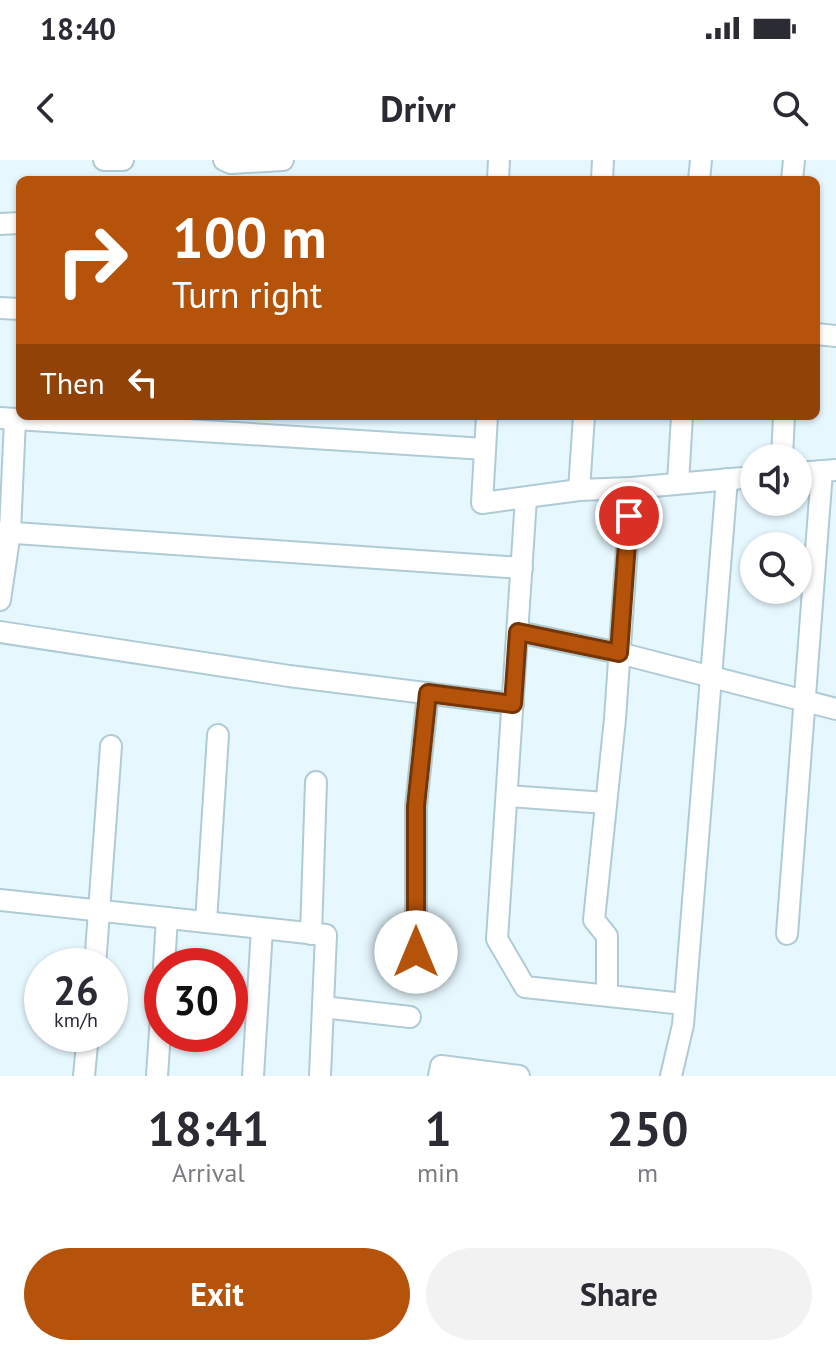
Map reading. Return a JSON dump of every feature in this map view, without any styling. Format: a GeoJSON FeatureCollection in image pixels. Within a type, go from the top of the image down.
{"type":"FeatureCollection","features":[{"type":"Feature","properties":{"kind":"street"},"geometry":{"type":"LineString","coordinates":[[104,160],[123,160]]}},
{"type":"Feature","properties":{"kind":"street"},"geometry":{"type":"LineString","coordinates":[[224,160],[231,163],[283,160]]}},
{"type":"Feature","properties":{"kind":"street"},"geometry":{"type":"LineString","coordinates":[[0,600],[8,418]]}},
{"type":"Feature","properties":{"kind":"street"},"geometry":{"type":"LineString","coordinates":[[39,420],[485,449]]}},
{"type":"Feature","properties":{"kind":"street"},"geometry":{"type":"LineString","coordinates":[[487,420],[482,503],[579,490],[740,478]]}},
{"type":"Feature","properties":{"kind":"street"},"geometry":{"type":"LineString","coordinates":[[579,490],[584,420]]}},
{"type":"Feature","properties":{"kind":"street"},"geometry":{"type":"LineString","coordinates":[[678,483],[682,420]]}},
{"type":"Feature","properties":{"kind":"street"},"geometry":{"type":"LineString","coordinates":[[783,444],[784,420]]}},
{"type":"Feature","properties":{"kind":"street"},"geometry":{"type":"LineString","coordinates":[[787,934],[804,702],[829,471]]}},
{"type":"Feature","properties":{"kind":"street"},"geometry":{"type":"LineString","coordinates":[[671,1076],[683,1025],[727,479]]}},
{"type":"Feature","properties":{"kind":"street"},"geometry":{"type":"LineString","coordinates":[[607,995],[607,936],[594,920],[631,488]]}},
{"type":"Feature","properties":{"kind":"street"},"geometry":{"type":"LineString","coordinates":[[526,498],[497,939],[525,987],[684,1004]]}},
{"type":"Feature","properties":{"kind":"street"},"geometry":{"type":"LineString","coordinates":[[5,532],[522,568]]}},
{"type":"Feature","properties":{"kind":"street"},"geometry":{"type":"LineString","coordinates":[[0,632],[289,676],[513,704]]}},
{"type":"Feature","properties":{"kind":"street"},"geometry":{"type":"LineString","coordinates":[[518,632],[619,653],[836,709]]}},
{"type":"Feature","properties":{"kind":"street"},"geometry":{"type":"LineString","coordinates":[[416,952],[416,806],[428,693]]}},
{"type":"Feature","properties":{"kind":"street"},"geometry":{"type":"LineString","coordinates":[[206,922],[218,735]]}},
{"type":"Feature","properties":{"kind":"street"},"geometry":{"type":"LineString","coordinates":[[97,948],[111,746]]}},
{"type":"Feature","properties":{"kind":"street"},"geometry":{"type":"LineString","coordinates":[[311,934],[316,782]]}},
{"type":"Feature","properties":{"kind":"street"},"geometry":{"type":"LineString","coordinates":[[507,796],[606,803]]}},
{"type":"Feature","properties":{"kind":"street"},"geometry":{"type":"LineString","coordinates":[[0,900],[326,935],[320,1076]]}},
{"type":"Feature","properties":{"kind":"street"},"geometry":{"type":"LineString","coordinates":[[165,948],[167,918]]}},
{"type":"Feature","properties":{"kind":"street"},"geometry":{"type":"LineString","coordinates":[[253,1076],[262,929]]}},
{"type":"Feature","properties":{"kind":"street"},"geometry":{"type":"LineString","coordinates":[[323,1007],[410,1017]]}},
{"type":"Feature","properties":{"kind":"street"},"geometry":{"type":"LineString","coordinates":[[84,1076],[86,1052]]}},
{"type":"Feature","properties":{"kind":"street"},"geometry":{"type":"LineString","coordinates":[[157,1076],[159,1052]]}},
{"type":"Feature","properties":{"kind":"street"},"geometry":{"type":"LineString","coordinates":[[439,1076],[441,1066],[519,1076]]}},
{"type":"Feature","properties":{"kind":"route"},"geometry":{"type":"LineString","coordinates":[[416,952],[416,806],[428,693],[513,704],[518,632],[619,653],[629,516]]}}]}
